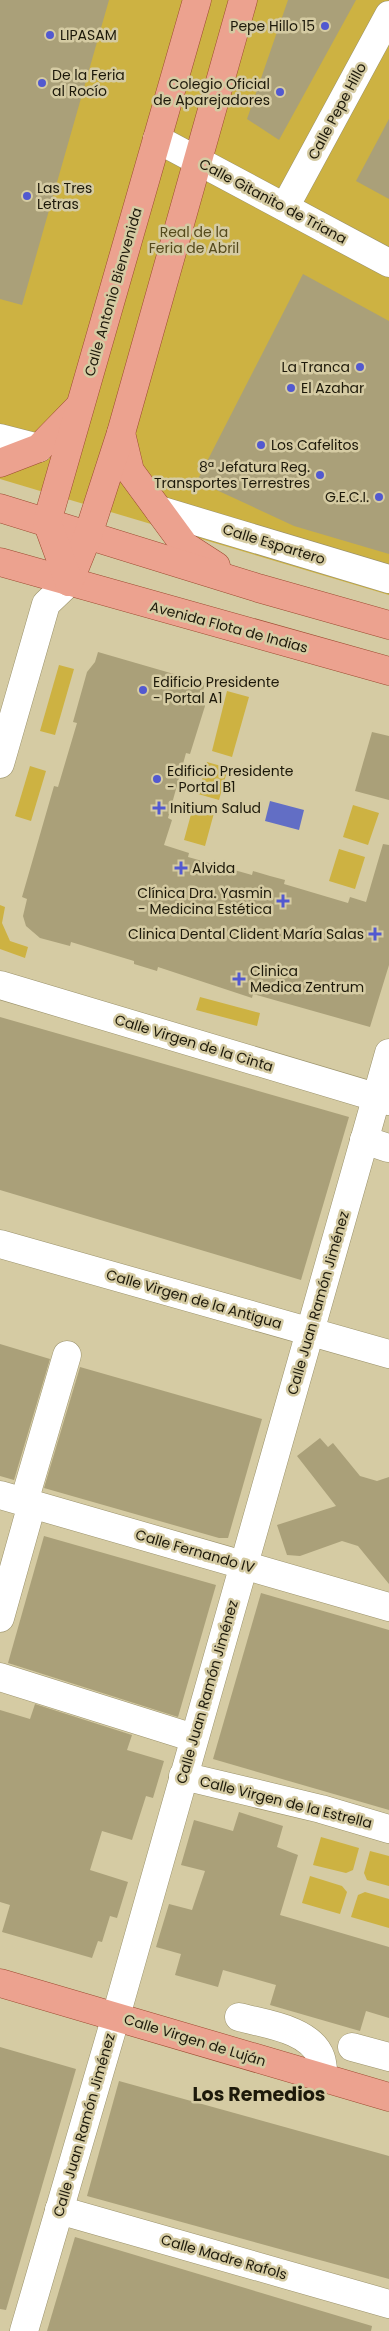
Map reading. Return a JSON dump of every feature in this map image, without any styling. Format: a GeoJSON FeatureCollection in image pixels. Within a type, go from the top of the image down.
{"type":"FeatureCollection","features":[{"type":"Feature","properties":{"kind":"main road","name":"Calle Antonio Bienvenida"},"geometry":{"type":"LineString","coordinates":[[47,522],[197,0]]}},
{"type":"Feature","properties":{"kind":"main road"},"geometry":{"type":"LineString","coordinates":[[69,582],[88,535],[121,433],[244,0]]}},
{"type":"Feature","properties":{"kind":"main road"},"geometry":{"type":"LineString","coordinates":[[0,463],[39,448],[80,405]]}},
{"type":"Feature","properties":{"kind":"main road"},"geometry":{"type":"LineString","coordinates":[[121,433],[130,472],[185,546],[240,582]]}},
{"type":"Feature","properties":{"kind":"main road"},"geometry":{"type":"LineString","coordinates":[[0,508],[240,582],[389,625]]}},
{"type":"Feature","properties":{"kind":"main road"},"geometry":{"type":"LineString","coordinates":[[47,522],[69,582]]}},
{"type":"Feature","properties":{"kind":"main road","name":"Avenida Flota de Indias"},"geometry":{"type":"LineString","coordinates":[[0,562],[389,671]]}},
{"type":"Feature","properties":{"kind":"main road","name":"Calle Virgen de Luján"},"geometry":{"type":"LineString","coordinates":[[0,1983],[389,2097]]}},
{"type":"Feature","properties":{"kind":"street","name":"Calle Pepe Hillo"},"geometry":{"type":"LineString","coordinates":[[285,208],[389,15]]}},
{"type":"Feature","properties":{"kind":"street","name":"Calle Gitanito de Triana"},"geometry":{"type":"LineString","coordinates":[[157,139],[389,263]]}},
{"type":"Feature","properties":{"kind":"street"},"geometry":{"type":"LineString","coordinates":[[0,438],[39,448]]}},
{"type":"Feature","properties":{"kind":"street","name":"Calle Espartero"},"geometry":{"type":"LineString","coordinates":[[159,510],[389,579]]}},
{"type":"Feature","properties":{"kind":"street"},"geometry":{"type":"LineString","coordinates":[[0,764],[46,604],[69,582]]}},
{"type":"Feature","properties":{"kind":"street","name":"Calle Virgen de la Cinta"},"geometry":{"type":"LineString","coordinates":[[0,985],[383,1099]]}},
{"type":"Feature","properties":{"kind":"street","name":"Calle Juan Ramón Jiménez"},"geometry":{"type":"LineString","coordinates":[[24,2331],[116,2016],[310,1332],[376,1144],[389,1053]]}},
{"type":"Feature","properties":{"kind":"street","name":"Calle Virgen de la Antigua"},"geometry":{"type":"LineString","coordinates":[[0,1244],[389,1354]]}},
{"type":"Feature","properties":{"kind":"street"},"geometry":{"type":"LineString","coordinates":[[0,1618],[19,1501],[66,1355]]}},
{"type":"Feature","properties":{"kind":"street","name":"Calle Fernando IV"},"geometry":{"type":"LineString","coordinates":[[19,1501],[389,1606]]}},
{"type":"Feature","properties":{"kind":"street"},"geometry":{"type":"LineString","coordinates":[[0,1677],[194,1738]]}},
{"type":"Feature","properties":{"kind":"street","name":"Calle Virgen de la Estrella"},"geometry":{"type":"LineString","coordinates":[[183,1776],[321,1809],[389,1829]]}},
{"type":"Feature","properties":{"kind":"street"},"geometry":{"type":"LineString","coordinates":[[239,2017],[296,2033],[312,2043],[321,2057],[324,2078]]}},
{"type":"Feature","properties":{"kind":"street"},"geometry":{"type":"LineString","coordinates":[[352,2047],[389,2057]]}},
{"type":"Feature","properties":{"kind":"street","name":"Calle Madre Rafols"},"geometry":{"type":"LineString","coordinates":[[59,2210],[389,2304]]}},
{"type":"Feature","properties":{"kind":"green space","name":"Real de la Feria de Abril"},"geometry":{"type":"Polygon","coordinates":[[[0,0],[389,0],[389,595],[0,479],[0,0]]]}},
{"type":"Feature","properties":{"kind":"green space"},"geometry":{"type":"Polygon","coordinates":[[[59,665],[74,669],[55,735],[40,731],[59,665]]]}},
{"type":"Feature","properties":{"kind":"green space"},"geometry":{"type":"Polygon","coordinates":[[[227,691],[249,697],[232,757],[212,751],[227,691]]]}},
{"type":"Feature","properties":{"kind":"green space"},"geometry":{"type":"Polygon","coordinates":[[[207,762],[228,768],[219,800],[198,794],[207,762]]]}},
{"type":"Feature","properties":{"kind":"green space"},"geometry":{"type":"Polygon","coordinates":[[[30,766],[46,771],[31,821],[15,816],[30,766]]]}},
{"type":"Feature","properties":{"kind":"green space"},"geometry":{"type":"Polygon","coordinates":[[[353,805],[379,813],[368,845],[343,837],[353,805]]]}},
{"type":"Feature","properties":{"kind":"green space"},"geometry":{"type":"Polygon","coordinates":[[[193,807],[214,813],[205,846],[184,840],[193,807]]]}},
{"type":"Feature","properties":{"kind":"green space"},"geometry":{"type":"Polygon","coordinates":[[[339,849],[365,857],[355,889],[329,881],[339,849]]]}},
{"type":"Feature","properties":{"kind":"green space"},"geometry":{"type":"Polygon","coordinates":[[[0,905],[5,907],[2,923],[10,941],[28,947],[25,958],[0,949],[0,905]]]}},
{"type":"Feature","properties":{"kind":"green space"},"geometry":{"type":"Polygon","coordinates":[[[200,997],[260,1013],[257,1026],[196,1010],[200,997]]]}},
{"type":"Feature","properties":{"kind":"green space"},"geometry":{"type":"Polygon","coordinates":[[[321,1837],[359,1848],[353,1870],[346,1873],[313,1865],[321,1837]]]}},
{"type":"Feature","properties":{"kind":"green space"},"geometry":{"type":"Polygon","coordinates":[[[370,1851],[389,1856],[389,1886],[367,1880],[364,1873],[370,1851]]]}},
{"type":"Feature","properties":{"kind":"green space"},"geometry":{"type":"Polygon","coordinates":[[[310,1876],[342,1886],[347,1892],[340,1914],[302,1903],[310,1876]]]}},
{"type":"Feature","properties":{"kind":"green space"},"geometry":{"type":"Polygon","coordinates":[[[365,1892],[389,1899],[389,1928],[351,1917],[358,1895],[365,1892]]]}},
{"type":"Feature","properties":{"kind":"water"},"geometry":{"type":"Polygon","coordinates":[[[270,801],[304,810],[299,830],[265,821],[270,801]]]}},
{"type":"Feature","properties":{"kind":"building"},"geometry":{"type":"Polygon","coordinates":[[[0,0],[109,0],[22,305],[0,299],[0,0]]]}},
{"type":"Feature","properties":{"kind":"building"},"geometry":{"type":"Polygon","coordinates":[[[288,0],[356,0],[279,140],[247,119],[288,0]]]}},
{"type":"Feature","properties":{"kind":"building"},"geometry":{"type":"Polygon","coordinates":[[[389,119],[389,199],[356,181],[389,119]]]}},
{"type":"Feature","properties":{"kind":"building"},"geometry":{"type":"Polygon","coordinates":[[[303,274],[389,321],[389,554],[294,526],[197,481],[303,274]]]}},
{"type":"Feature","properties":{"kind":"building"},"geometry":{"type":"Polygon","coordinates":[[[98,652],[205,683],[202,695],[205,706],[190,754],[186,753],[168,818],[172,820],[164,845],[189,853],[188,857],[252,875],[253,871],[285,880],[284,884],[348,903],[350,897],[366,902],[383,844],[389,845],[389,965],[370,1027],[253,994],[252,998],[158,967],[157,971],[134,964],[134,961],[71,942],[70,946],[40,938],[26,926],[23,916],[27,899],[22,897],[54,786],[58,787],[77,723],[73,722],[87,672],[95,662],[98,652]]]}},
{"type":"Feature","properties":{"kind":"building"},"geometry":{"type":"Polygon","coordinates":[[[372,732],[389,736],[389,800],[355,791],[372,732]]]}},
{"type":"Feature","properties":{"kind":"building"},"geometry":{"type":"Polygon","coordinates":[[[0,1017],[349,1117],[301,1280],[0,1190],[0,1017]]]}},
{"type":"Feature","properties":{"kind":"building"},"geometry":{"type":"Polygon","coordinates":[[[0,1344],[50,1359],[14,1480],[0,1476],[0,1344]]]}},
{"type":"Feature","properties":{"kind":"building"},"geometry":{"type":"Polygon","coordinates":[[[80,1367],[262,1419],[228,1538],[219,1538],[44,1488],[80,1367]]]}},
{"type":"Feature","properties":{"kind":"building"},"geometry":{"type":"Polygon","coordinates":[[[320,1438],[328,1447],[333,1443],[360,1476],[377,1481],[389,1477],[389,1584],[358,1546],[342,1541],[300,1556],[287,1555],[277,1525],[336,1506],[297,1456],[320,1438]]]}},
{"type":"Feature","properties":{"kind":"building"},"geometry":{"type":"Polygon","coordinates":[[[44,1536],[216,1585],[178,1717],[8,1663],[44,1536]]]}},
{"type":"Feature","properties":{"kind":"building"},"geometry":{"type":"Polygon","coordinates":[[[261,1593],[389,1630],[389,1810],[213,1759],[261,1593]]]}},
{"type":"Feature","properties":{"kind":"building"},"geometry":{"type":"Polygon","coordinates":[[[35,1704],[132,1735],[127,1750],[164,1761],[153,1798],[146,1796],[132,1840],[102,1831],[90,1870],[128,1882],[117,1918],[110,1916],[102,1942],[98,1941],[92,1958],[2,1932],[10,1905],[0,1902],[0,1710],[30,1719],[35,1704]]]}},
{"type":"Feature","properties":{"kind":"building"},"geometry":{"type":"Polygon","coordinates":[[[239,1812],[283,1826],[277,1847],[298,1855],[280,1915],[389,1947],[389,2018],[366,2011],[360,2031],[270,2005],[276,1985],[223,1970],[218,1987],[175,1975],[181,1954],[156,1947],[169,1904],[192,1910],[205,1871],[181,1865],[194,1820],[233,1831],[239,1812]]]}},
{"type":"Feature","properties":{"kind":"building"},"geometry":{"type":"Polygon","coordinates":[[[0,2047],[76,2069],[6,2310],[0,2309],[0,2047]]]}},
{"type":"Feature","properties":{"kind":"building"},"geometry":{"type":"Polygon","coordinates":[[[119,2081],[389,2156],[389,2279],[87,2196],[119,2081]]]}},
{"type":"Feature","properties":{"kind":"building"},"geometry":{"type":"Polygon","coordinates":[[[75,2237],[372,2326],[371,2331],[47,2331],[75,2237]]]}},
{"type":"Feature","properties":{"kind":"place","name":"Pepe Hillo 15"},"geometry":{"type":"Point","coordinates":[325,26]}},
{"type":"Feature","properties":{"kind":"place","name":"LIPASAM"},"geometry":{"type":"Point","coordinates":[50,35]}},
{"type":"Feature","properties":{"kind":"place","name":"De la Feria al Rocío"},"geometry":{"type":"Point","coordinates":[42,83]}},
{"type":"Feature","properties":{"kind":"place","name":"Colegio Oficial de Aparejadores"},"geometry":{"type":"Point","coordinates":[280,92]}},
{"type":"Feature","properties":{"kind":"place","name":"Las Tres Letras"},"geometry":{"type":"Point","coordinates":[27,196]}},
{"type":"Feature","properties":{"kind":"place","name":"La Tranca"},"geometry":{"type":"Point","coordinates":[360,367]}},
{"type":"Feature","properties":{"kind":"place","name":"El Azahar"},"geometry":{"type":"Point","coordinates":[291,388]}},
{"type":"Feature","properties":{"kind":"place","name":"Los Cafelitos"},"geometry":{"type":"Point","coordinates":[261,445]}},
{"type":"Feature","properties":{"kind":"place","name":"8ª Jefatura Reg. Transportes Terrestres"},"geometry":{"type":"Point","coordinates":[320,475]}},
{"type":"Feature","properties":{"kind":"place","name":"G.E.C.I."},"geometry":{"type":"Point","coordinates":[379,497]}},
{"type":"Feature","properties":{"kind":"place","name":"Edificio Presidente - Portal A1"},"geometry":{"type":"Point","coordinates":[143,690]}},
{"type":"Feature","properties":{"kind":"place","name":"Edificio Presidente - Portal B1"},"geometry":{"type":"Point","coordinates":[157,779]}},
{"type":"Feature","properties":{"kind":"place","name":"Initium Salud"},"geometry":{"type":"Point","coordinates":[159,808]}},
{"type":"Feature","properties":{"kind":"place","name":"Alvida"},"geometry":{"type":"Point","coordinates":[181,868]}},
{"type":"Feature","properties":{"kind":"place","name":"Clínica Dra. Yasmin - Medicina Estética"},"geometry":{"type":"Point","coordinates":[283,901]}},
{"type":"Feature","properties":{"kind":"place","name":"Clinica Dental Clident María Salas"},"geometry":{"type":"Point","coordinates":[375,934]}},
{"type":"Feature","properties":{"kind":"place","name":"Clinica Medica Zentrum"},"geometry":{"type":"Point","coordinates":[239,979]}},
{"type":"Feature","properties":{"kind":"district","name":"Los Remedios"},"geometry":{"type":"Point","coordinates":[259,2094]}}]}
